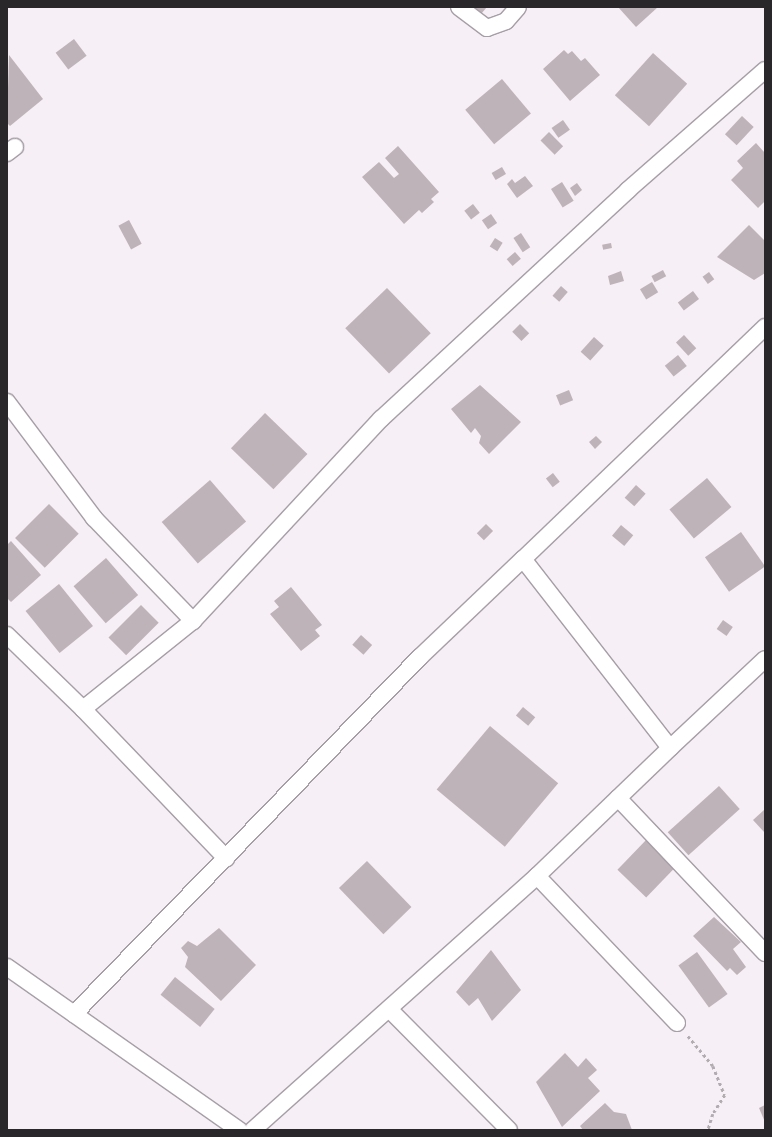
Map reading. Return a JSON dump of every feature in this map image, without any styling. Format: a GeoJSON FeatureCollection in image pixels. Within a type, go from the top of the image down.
{"type":"FeatureCollection","features":[{"type":"Feature","properties":{"kind":"street"},"geometry":{"type":"LineString","coordinates":[[460,7],[487,28],[506,21],[518,7]]}},
{"type":"Feature","properties":{"kind":"street"},"geometry":{"type":"LineString","coordinates":[[83,709],[193,621],[381,419],[628,190],[765,70]]}},
{"type":"Feature","properties":{"kind":"street"},"geometry":{"type":"LineString","coordinates":[[74,1014],[420,657],[765,327]]}},
{"type":"Feature","properties":{"kind":"street"},"geometry":{"type":"LineString","coordinates":[[7,402],[94,518],[193,621]]}},
{"type":"Feature","properties":{"kind":"street"},"geometry":{"type":"LineString","coordinates":[[523,559],[670,748]]}},
{"type":"Feature","properties":{"kind":"street"},"geometry":{"type":"LineString","coordinates":[[7,635],[83,709],[226,858]]}},
{"type":"Feature","properties":{"kind":"street"},"geometry":{"type":"LineString","coordinates":[[253,1130],[537,876],[670,748],[762,668]]}},
{"type":"Feature","properties":{"kind":"street"},"geometry":{"type":"LineString","coordinates":[[618,798],[765,953]]}},
{"type":"Feature","properties":{"kind":"street"},"geometry":{"type":"LineString","coordinates":[[537,876],[678,1023]]}},
{"type":"Feature","properties":{"kind":"street"},"geometry":{"type":"LineString","coordinates":[[7,967],[239,1130]]}},
{"type":"Feature","properties":{"kind":"street"},"geometry":{"type":"LineString","coordinates":[[389,1009],[509,1130]]}},
{"type":"Feature","properties":{"kind":"path"},"geometry":{"type":"LineString","coordinates":[[678,1023],[713,1066],[725,1095],[713,1114],[708,1130]]}},
{"type":"Feature","properties":{"kind":"building"},"geometry":{"type":"Polygon","coordinates":[[[473,7],[487,7],[481,14],[473,7]]]}},
{"type":"Feature","properties":{"kind":"building"},"geometry":{"type":"Polygon","coordinates":[[[618,7],[658,7],[636,27],[618,7]]]}},
{"type":"Feature","properties":{"kind":"building"},"geometry":{"type":"Polygon","coordinates":[[[74,39],[87,56],[68,70],[56,53],[74,39]]]}},
{"type":"Feature","properties":{"kind":"building"},"geometry":{"type":"Polygon","coordinates":[[[564,50],[568,54],[572,51],[581,61],[585,58],[600,75],[570,101],[543,69],[564,50]]]}},
{"type":"Feature","properties":{"kind":"building"},"geometry":{"type":"Polygon","coordinates":[[[653,53],[687,84],[649,126],[615,95],[653,53]]]}},
{"type":"Feature","properties":{"kind":"building"},"geometry":{"type":"Polygon","coordinates":[[[9,55],[43,99],[10,126],[7,123],[9,55]]]}},
{"type":"Feature","properties":{"kind":"building"},"geometry":{"type":"Polygon","coordinates":[[[502,79],[531,113],[494,144],[465,110],[502,79]]]}},
{"type":"Feature","properties":{"kind":"building"},"geometry":{"type":"Polygon","coordinates":[[[742,116],[754,127],[737,145],[725,134],[742,116]]]}},
{"type":"Feature","properties":{"kind":"building"},"geometry":{"type":"Polygon","coordinates":[[[563,120],[570,130],[558,138],[552,128],[563,120]]]}},
{"type":"Feature","properties":{"kind":"building"},"geometry":{"type":"Polygon","coordinates":[[[549,132],[563,146],[555,155],[541,140],[549,132]]]}},
{"type":"Feature","properties":{"kind":"building"},"geometry":{"type":"Polygon","coordinates":[[[756,143],[765,153],[765,201],[758,208],[731,180],[743,168],[737,161],[756,143]]]}},
{"type":"Feature","properties":{"kind":"building"},"geometry":{"type":"Polygon","coordinates":[[[398,146],[439,192],[431,199],[434,202],[422,213],[419,210],[404,224],[362,177],[379,162],[394,178],[399,174],[385,158],[398,146]]]}},
{"type":"Feature","properties":{"kind":"building"},"geometry":{"type":"Polygon","coordinates":[[[502,167],[506,174],[496,180],[492,173],[502,167]]]}},
{"type":"Feature","properties":{"kind":"building"},"geometry":{"type":"Polygon","coordinates":[[[525,176],[533,186],[517,198],[507,184],[512,179],[515,183],[525,176]]]}},
{"type":"Feature","properties":{"kind":"building"},"geometry":{"type":"Polygon","coordinates":[[[562,182],[574,201],[563,208],[551,189],[562,182]]]}},
{"type":"Feature","properties":{"kind":"building"},"geometry":{"type":"Polygon","coordinates":[[[577,183],[582,190],[575,196],[570,188],[577,183]]]}},
{"type":"Feature","properties":{"kind":"building"},"geometry":{"type":"Polygon","coordinates":[[[473,204],[480,213],[471,219],[464,211],[473,204]]]}},
{"type":"Feature","properties":{"kind":"building"},"geometry":{"type":"Polygon","coordinates":[[[491,214],[497,223],[488,229],[482,220],[491,214]]]}},
{"type":"Feature","properties":{"kind":"building"},"geometry":{"type":"Polygon","coordinates":[[[129,220],[142,244],[131,249],[118,226],[129,220]]]}},
{"type":"Feature","properties":{"kind":"building"},"geometry":{"type":"Polygon","coordinates":[[[749,225],[765,241],[765,273],[754,280],[717,257],[749,225]]]}},
{"type":"Feature","properties":{"kind":"building"},"geometry":{"type":"Polygon","coordinates":[[[521,233],[530,247],[523,252],[513,238],[521,233]]]}},
{"type":"Feature","properties":{"kind":"building"},"geometry":{"type":"Polygon","coordinates":[[[495,238],[503,243],[497,251],[490,246],[495,238]]]}},
{"type":"Feature","properties":{"kind":"building"},"geometry":{"type":"Polygon","coordinates":[[[611,243],[612,248],[603,250],[602,245],[611,243]]]}},
{"type":"Feature","properties":{"kind":"building"},"geometry":{"type":"Polygon","coordinates":[[[515,252],[521,259],[513,266],[507,259],[515,252]]]}},
{"type":"Feature","properties":{"kind":"building"},"geometry":{"type":"Polygon","coordinates":[[[663,270],[666,276],[655,282],[651,276],[663,270]]]}},
{"type":"Feature","properties":{"kind":"building"},"geometry":{"type":"Polygon","coordinates":[[[621,271],[624,281],[610,285],[608,276],[621,271]]]}},
{"type":"Feature","properties":{"kind":"building"},"geometry":{"type":"Polygon","coordinates":[[[709,272],[714,279],[708,284],[703,277],[709,272]]]}},
{"type":"Feature","properties":{"kind":"building"},"geometry":{"type":"Polygon","coordinates":[[[652,282],[658,292],[646,299],[640,289],[652,282]]]}},
{"type":"Feature","properties":{"kind":"building"},"geometry":{"type":"Polygon","coordinates":[[[561,286],[568,292],[559,302],[552,296],[561,286]]]}},
{"type":"Feature","properties":{"kind":"building"},"geometry":{"type":"Polygon","coordinates":[[[387,288],[431,333],[389,374],[345,328],[387,288]]]}},
{"type":"Feature","properties":{"kind":"building"},"geometry":{"type":"Polygon","coordinates":[[[693,291],[699,299],[684,310],[678,302],[693,291]]]}},
{"type":"Feature","properties":{"kind":"building"},"geometry":{"type":"Polygon","coordinates":[[[520,324],[529,333],[521,341],[512,332],[520,324]]]}},
{"type":"Feature","properties":{"kind":"building"},"geometry":{"type":"Polygon","coordinates":[[[684,335],[696,348],[688,356],[676,343],[684,335]]]}},
{"type":"Feature","properties":{"kind":"building"},"geometry":{"type":"Polygon","coordinates":[[[594,337],[604,346],[590,361],[581,352],[594,337]]]}},
{"type":"Feature","properties":{"kind":"building"},"geometry":{"type":"Polygon","coordinates":[[[678,355],[687,366],[674,377],[665,366],[678,355]]]}},
{"type":"Feature","properties":{"kind":"building"},"geometry":{"type":"Polygon","coordinates":[[[480,385],[521,422],[489,454],[479,443],[481,436],[475,428],[471,433],[451,409],[480,385]]]}},
{"type":"Feature","properties":{"kind":"building"},"geometry":{"type":"Polygon","coordinates":[[[569,390],[573,400],[560,405],[556,395],[569,390]]]}},
{"type":"Feature","properties":{"kind":"building"},"geometry":{"type":"Polygon","coordinates":[[[265,413],[307,454],[273,489],[231,448],[265,413]]]}},
{"type":"Feature","properties":{"kind":"building"},"geometry":{"type":"Polygon","coordinates":[[[596,436],[602,442],[595,449],[589,442],[596,436]]]}},
{"type":"Feature","properties":{"kind":"building"},"geometry":{"type":"Polygon","coordinates":[[[553,473],[560,482],[553,487],[546,479],[553,473]]]}},
{"type":"Feature","properties":{"kind":"building"},"geometry":{"type":"Polygon","coordinates":[[[707,478],[731,507],[694,539],[669,509],[707,478]]]}},
{"type":"Feature","properties":{"kind":"building"},"geometry":{"type":"Polygon","coordinates":[[[210,480],[246,522],[198,563],[162,522],[210,480]]]}},
{"type":"Feature","properties":{"kind":"building"},"geometry":{"type":"Polygon","coordinates":[[[636,485],[646,494],[634,506],[625,498],[636,485]]]}},
{"type":"Feature","properties":{"kind":"building"},"geometry":{"type":"Polygon","coordinates":[[[49,504],[79,534],[45,568],[15,538],[49,504]]]}},
{"type":"Feature","properties":{"kind":"building"},"geometry":{"type":"Polygon","coordinates":[[[486,524],[493,531],[484,540],[477,533],[486,524]]]}},
{"type":"Feature","properties":{"kind":"building"},"geometry":{"type":"Polygon","coordinates":[[[621,525],[633,535],[624,546],[612,536],[621,525]]]}},
{"type":"Feature","properties":{"kind":"building"},"geometry":{"type":"Polygon","coordinates":[[[741,532],[765,566],[729,592],[705,557],[741,532]]]}},
{"type":"Feature","properties":{"kind":"building"},"geometry":{"type":"Polygon","coordinates":[[[11,541],[41,575],[11,602],[7,598],[7,545],[11,541]]]}},
{"type":"Feature","properties":{"kind":"building"},"geometry":{"type":"Polygon","coordinates":[[[106,558],[138,595],[106,623],[74,586],[106,558]]]}},
{"type":"Feature","properties":{"kind":"building"},"geometry":{"type":"Polygon","coordinates":[[[59,584],[93,626],[60,653],[26,611],[59,584]]]}},
{"type":"Feature","properties":{"kind":"building"},"geometry":{"type":"Polygon","coordinates":[[[291,587],[322,625],[315,630],[320,636],[301,651],[270,614],[279,607],[274,601],[291,587]]]}},
{"type":"Feature","properties":{"kind":"building"},"geometry":{"type":"Polygon","coordinates":[[[141,605],[159,623],[126,655],[108,638],[141,605]]]}},
{"type":"Feature","properties":{"kind":"building"},"geometry":{"type":"Polygon","coordinates":[[[723,620],[733,627],[727,636],[717,629],[723,620]]]}},
{"type":"Feature","properties":{"kind":"building"},"geometry":{"type":"Polygon","coordinates":[[[361,635],[372,645],[363,655],[352,645],[361,635]]]}},
{"type":"Feature","properties":{"kind":"building"},"geometry":{"type":"Polygon","coordinates":[[[523,707],[535,717],[528,726],[516,715],[523,707]]]}},
{"type":"Feature","properties":{"kind":"building"},"geometry":{"type":"Polygon","coordinates":[[[490,726],[558,783],[505,847],[437,790],[490,726]]]}},
{"type":"Feature","properties":{"kind":"building"},"geometry":{"type":"Polygon","coordinates":[[[719,786],[740,809],[688,855],[668,832],[719,786]]]}},
{"type":"Feature","properties":{"kind":"building"},"geometry":{"type":"Polygon","coordinates":[[[765,809],[765,833],[753,820],[765,809]]]}},
{"type":"Feature","properties":{"kind":"building"},"geometry":{"type":"Polygon","coordinates":[[[648,838],[677,866],[646,897],[617,870],[648,838]]]}},
{"type":"Feature","properties":{"kind":"building"},"geometry":{"type":"Polygon","coordinates":[[[367,861],[411,907],[383,934],[339,888],[367,861]]]}},
{"type":"Feature","properties":{"kind":"building"},"geometry":{"type":"Polygon","coordinates":[[[714,917],[741,942],[733,949],[746,967],[737,975],[730,968],[727,971],[693,936],[714,917]]]}},
{"type":"Feature","properties":{"kind":"building"},"geometry":{"type":"Polygon","coordinates":[[[219,928],[256,965],[221,1001],[185,967],[188,957],[181,948],[188,941],[197,946],[219,928]]]}},
{"type":"Feature","properties":{"kind":"building"},"geometry":{"type":"Polygon","coordinates":[[[491,950],[521,990],[492,1021],[478,998],[469,1006],[456,992],[491,950]]]}},
{"type":"Feature","properties":{"kind":"building"},"geometry":{"type":"Polygon","coordinates":[[[697,952],[728,994],[709,1008],[678,966],[697,952]]]}},
{"type":"Feature","properties":{"kind":"building"},"geometry":{"type":"Polygon","coordinates":[[[175,977],[215,1009],[200,1027],[161,995],[175,977]]]}},
{"type":"Feature","properties":{"kind":"building"},"geometry":{"type":"Polygon","coordinates":[[[565,1053],[578,1067],[586,1058],[597,1070],[588,1078],[600,1091],[562,1127],[536,1082],[565,1053]]]}},
{"type":"Feature","properties":{"kind":"building"},"geometry":{"type":"Polygon","coordinates":[[[605,1103],[614,1112],[626,1114],[632,1130],[583,1130],[580,1126],[605,1103]]]}},
{"type":"Feature","properties":{"kind":"building"},"geometry":{"type":"Polygon","coordinates":[[[765,1105],[765,1122],[759,1108],[765,1105]]]}}]}
